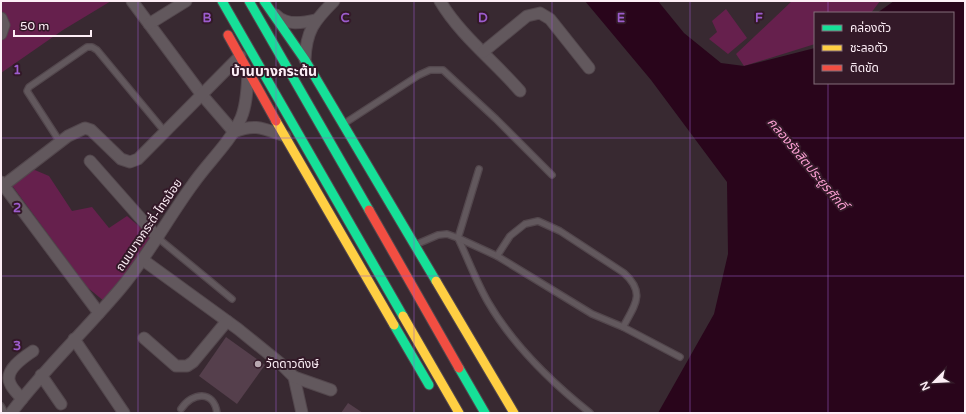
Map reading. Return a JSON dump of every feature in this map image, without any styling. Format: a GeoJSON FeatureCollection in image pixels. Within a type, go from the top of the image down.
{"type":"FeatureCollection","features":[{"type":"Feature","properties":{"kind":"main road"},"geometry":{"type":"LineString","coordinates":[[222,1],[459,413]]}},
{"type":"Feature","properties":{"kind":"main road"},"geometry":{"type":"LineString","coordinates":[[249,1],[485,413]]}},
{"type":"Feature","properties":{"kind":"main road"},"geometry":{"type":"LineString","coordinates":[[265,3],[305,60],[514,413]]}},
{"type":"Feature","properties":{"kind":"main road"},"geometry":{"type":"LineString","coordinates":[[225,29],[248,73],[433,393]]}},
{"type":"Feature","properties":{"kind":"street"},"geometry":{"type":"LineString","coordinates":[[132,1],[202,95],[234,132],[246,127],[255,126],[285,136]]}},
{"type":"Feature","properties":{"kind":"street"},"geometry":{"type":"LineString","coordinates":[[149,24],[186,1]]}},
{"type":"Feature","properties":{"kind":"street"},"geometry":{"type":"LineString","coordinates":[[305,60],[305,45],[315,20],[334,1]]}},
{"type":"Feature","properties":{"kind":"street"},"geometry":{"type":"LineString","coordinates":[[440,1],[447,13],[520,91]]}},
{"type":"Feature","properties":{"kind":"street"},"geometry":{"type":"LineString","coordinates":[[265,3],[279,18],[292,23],[304,23],[315,20]]}},
{"type":"Feature","properties":{"kind":"street"},"geometry":{"type":"LineString","coordinates":[[483,52],[527,16],[540,13],[550,19],[589,68]]}},
{"type":"Feature","properties":{"kind":"street"},"geometry":{"type":"LineString","coordinates":[[1,18],[4,26],[1,34]]}},
{"type":"Feature","properties":{"kind":"street"},"geometry":{"type":"LineString","coordinates":[[99,313],[2,184],[61,143],[68,136],[85,128],[91,130],[121,159],[130,162],[138,159],[240,56]]}},
{"type":"Feature","properties":{"kind":"street","name":"ถนนบางกระดี่-ไทรน้อย"},"geometry":{"type":"LineString","coordinates":[[11,413],[41,375],[99,313],[143,260],[193,184],[234,132],[241,117],[246,100],[248,73]]}},
{"type":"Feature","properties":{"kind":"street"},"geometry":{"type":"LineString","coordinates":[[90,161],[158,238]]}},
{"type":"Feature","properties":{"kind":"street"},"geometry":{"type":"LineString","coordinates":[[143,260],[227,321],[280,363],[294,377],[331,390]]}},
{"type":"Feature","properties":{"kind":"street"},"geometry":{"type":"LineString","coordinates":[[144,338],[176,366],[187,366],[193,362],[227,321]]}},
{"type":"Feature","properties":{"kind":"street"},"geometry":{"type":"LineString","coordinates":[[74,339],[124,413]]}},
{"type":"Feature","properties":{"kind":"street"},"geometry":{"type":"LineString","coordinates":[[22,399],[10,383],[10,371],[33,351]]}},
{"type":"Feature","properties":{"kind":"street"},"geometry":{"type":"LineString","coordinates":[[41,375],[61,404]]}},
{"type":"Feature","properties":{"kind":"street"},"geometry":{"type":"LineString","coordinates":[[294,377],[302,413]]}},
{"type":"Feature","properties":{"kind":"lane"},"geometry":{"type":"LineString","coordinates":[[61,143],[27,91],[29,87],[87,47],[92,46],[97,50],[165,132]]}},
{"type":"Feature","properties":{"kind":"lane"},"geometry":{"type":"LineString","coordinates":[[343,125],[419,75],[430,70],[443,70],[490,113],[552,175]]}},
{"type":"Feature","properties":{"kind":"lane"},"geometry":{"type":"LineString","coordinates":[[479,169],[458,238],[486,299],[510,334],[552,380],[590,413]]}},
{"type":"Feature","properties":{"kind":"lane"},"geometry":{"type":"LineString","coordinates":[[497,256],[510,236],[525,224],[538,221],[560,231],[624,273],[632,280],[637,292],[637,302],[623,327]]}},
{"type":"Feature","properties":{"kind":"lane"},"geometry":{"type":"LineString","coordinates":[[414,245],[438,234],[447,234],[458,238],[497,256],[582,308],[623,327],[680,357]]}},
{"type":"Feature","properties":{"kind":"lane"},"geometry":{"type":"LineString","coordinates":[[158,238],[232,299]]}},
{"type":"Feature","properties":{"kind":"lane"},"geometry":{"type":"LineString","coordinates":[[181,409],[185,402],[192,397],[206,397],[215,404],[217,413]]}},
{"type":"Feature","properties":{"kind":"lane"},"geometry":{"type":"LineString","coordinates":[[1,406],[5,413]]}},
{"type":"Feature","properties":{"kind":"shaded area"},"geometry":{"type":"Polygon","coordinates":[[[1,1],[111,1],[63,30],[1,73],[1,1]]]}},
{"type":"Feature","properties":{"kind":"shaded area"},"geometry":{"type":"Polygon","coordinates":[[[792,1],[880,1],[872,12],[814,12],[814,44],[744,66],[736,54],[792,1]]]}},
{"type":"Feature","properties":{"kind":"shaded area"},"geometry":{"type":"Polygon","coordinates":[[[726,9],[747,38],[728,54],[709,39],[717,32],[712,21],[726,9]]]}},
{"type":"Feature","properties":{"kind":"shaded area"},"geometry":{"type":"Polygon","coordinates":[[[30,168],[49,176],[72,211],[92,207],[109,228],[127,216],[154,239],[105,302],[87,287],[11,184],[30,168]]]}},
{"type":"Feature","properties":{"kind":"water","name":"คลองรังสิตประยูรศักดิ์"},"geometry":{"type":"Polygon","coordinates":[[[585,1],[658,1],[684,33],[721,63],[744,66],[814,48],[814,84],[954,84],[954,12],[878,12],[894,1],[965,1],[965,413],[658,413],[714,314],[728,254],[727,182],[651,80],[585,1]]]}},
{"type":"Feature","properties":{"kind":"building"},"geometry":{"type":"Polygon","coordinates":[[[226,337],[265,365],[237,404],[199,376],[226,337]]]}},
{"type":"Feature","properties":{"kind":"building"},"geometry":{"type":"Polygon","coordinates":[[[348,403],[363,413],[341,413],[348,403]]]}},
{"type":"Feature","properties":{"kind":"traffic: fast"},"geometry":{"type":"LineString","coordinates":[[222,1],[403,316]]}},
{"type":"Feature","properties":{"kind":"traffic: fast"},"geometry":{"type":"LineString","coordinates":[[249,1],[369,210]]}},
{"type":"Feature","properties":{"kind":"traffic: fast"},"geometry":{"type":"LineString","coordinates":[[264,1],[305,60],[436,281]]}},
{"type":"Feature","properties":{"kind":"traffic: fast"},"geometry":{"type":"LineString","coordinates":[[394,325],[429,385]]}},
{"type":"Feature","properties":{"kind":"traffic: fast"},"geometry":{"type":"LineString","coordinates":[[459,368],[485,413]]}},
{"type":"Feature","properties":{"kind":"traffic: slow"},"geometry":{"type":"LineString","coordinates":[[276,121],[394,325]]}},
{"type":"Feature","properties":{"kind":"traffic: slow"},"geometry":{"type":"LineString","coordinates":[[436,281],[514,413]]}},
{"type":"Feature","properties":{"kind":"traffic: slow"},"geometry":{"type":"LineString","coordinates":[[403,316],[459,413]]}},
{"type":"Feature","properties":{"kind":"traffic: jam"},"geometry":{"type":"LineString","coordinates":[[228,35],[276,121]]}},
{"type":"Feature","properties":{"kind":"traffic: jam"},"geometry":{"type":"LineString","coordinates":[[369,210],[459,368]]}},
{"type":"Feature","properties":{"kind":"place","name":"วัดดาวดึงษ์"},"geometry":{"type":"Point","coordinates":[258,364]}},
{"type":"Feature","properties":{"kind":"district","name":"บ้านบางกระต้น"},"geometry":{"type":"Point","coordinates":[274,71]}}]}
